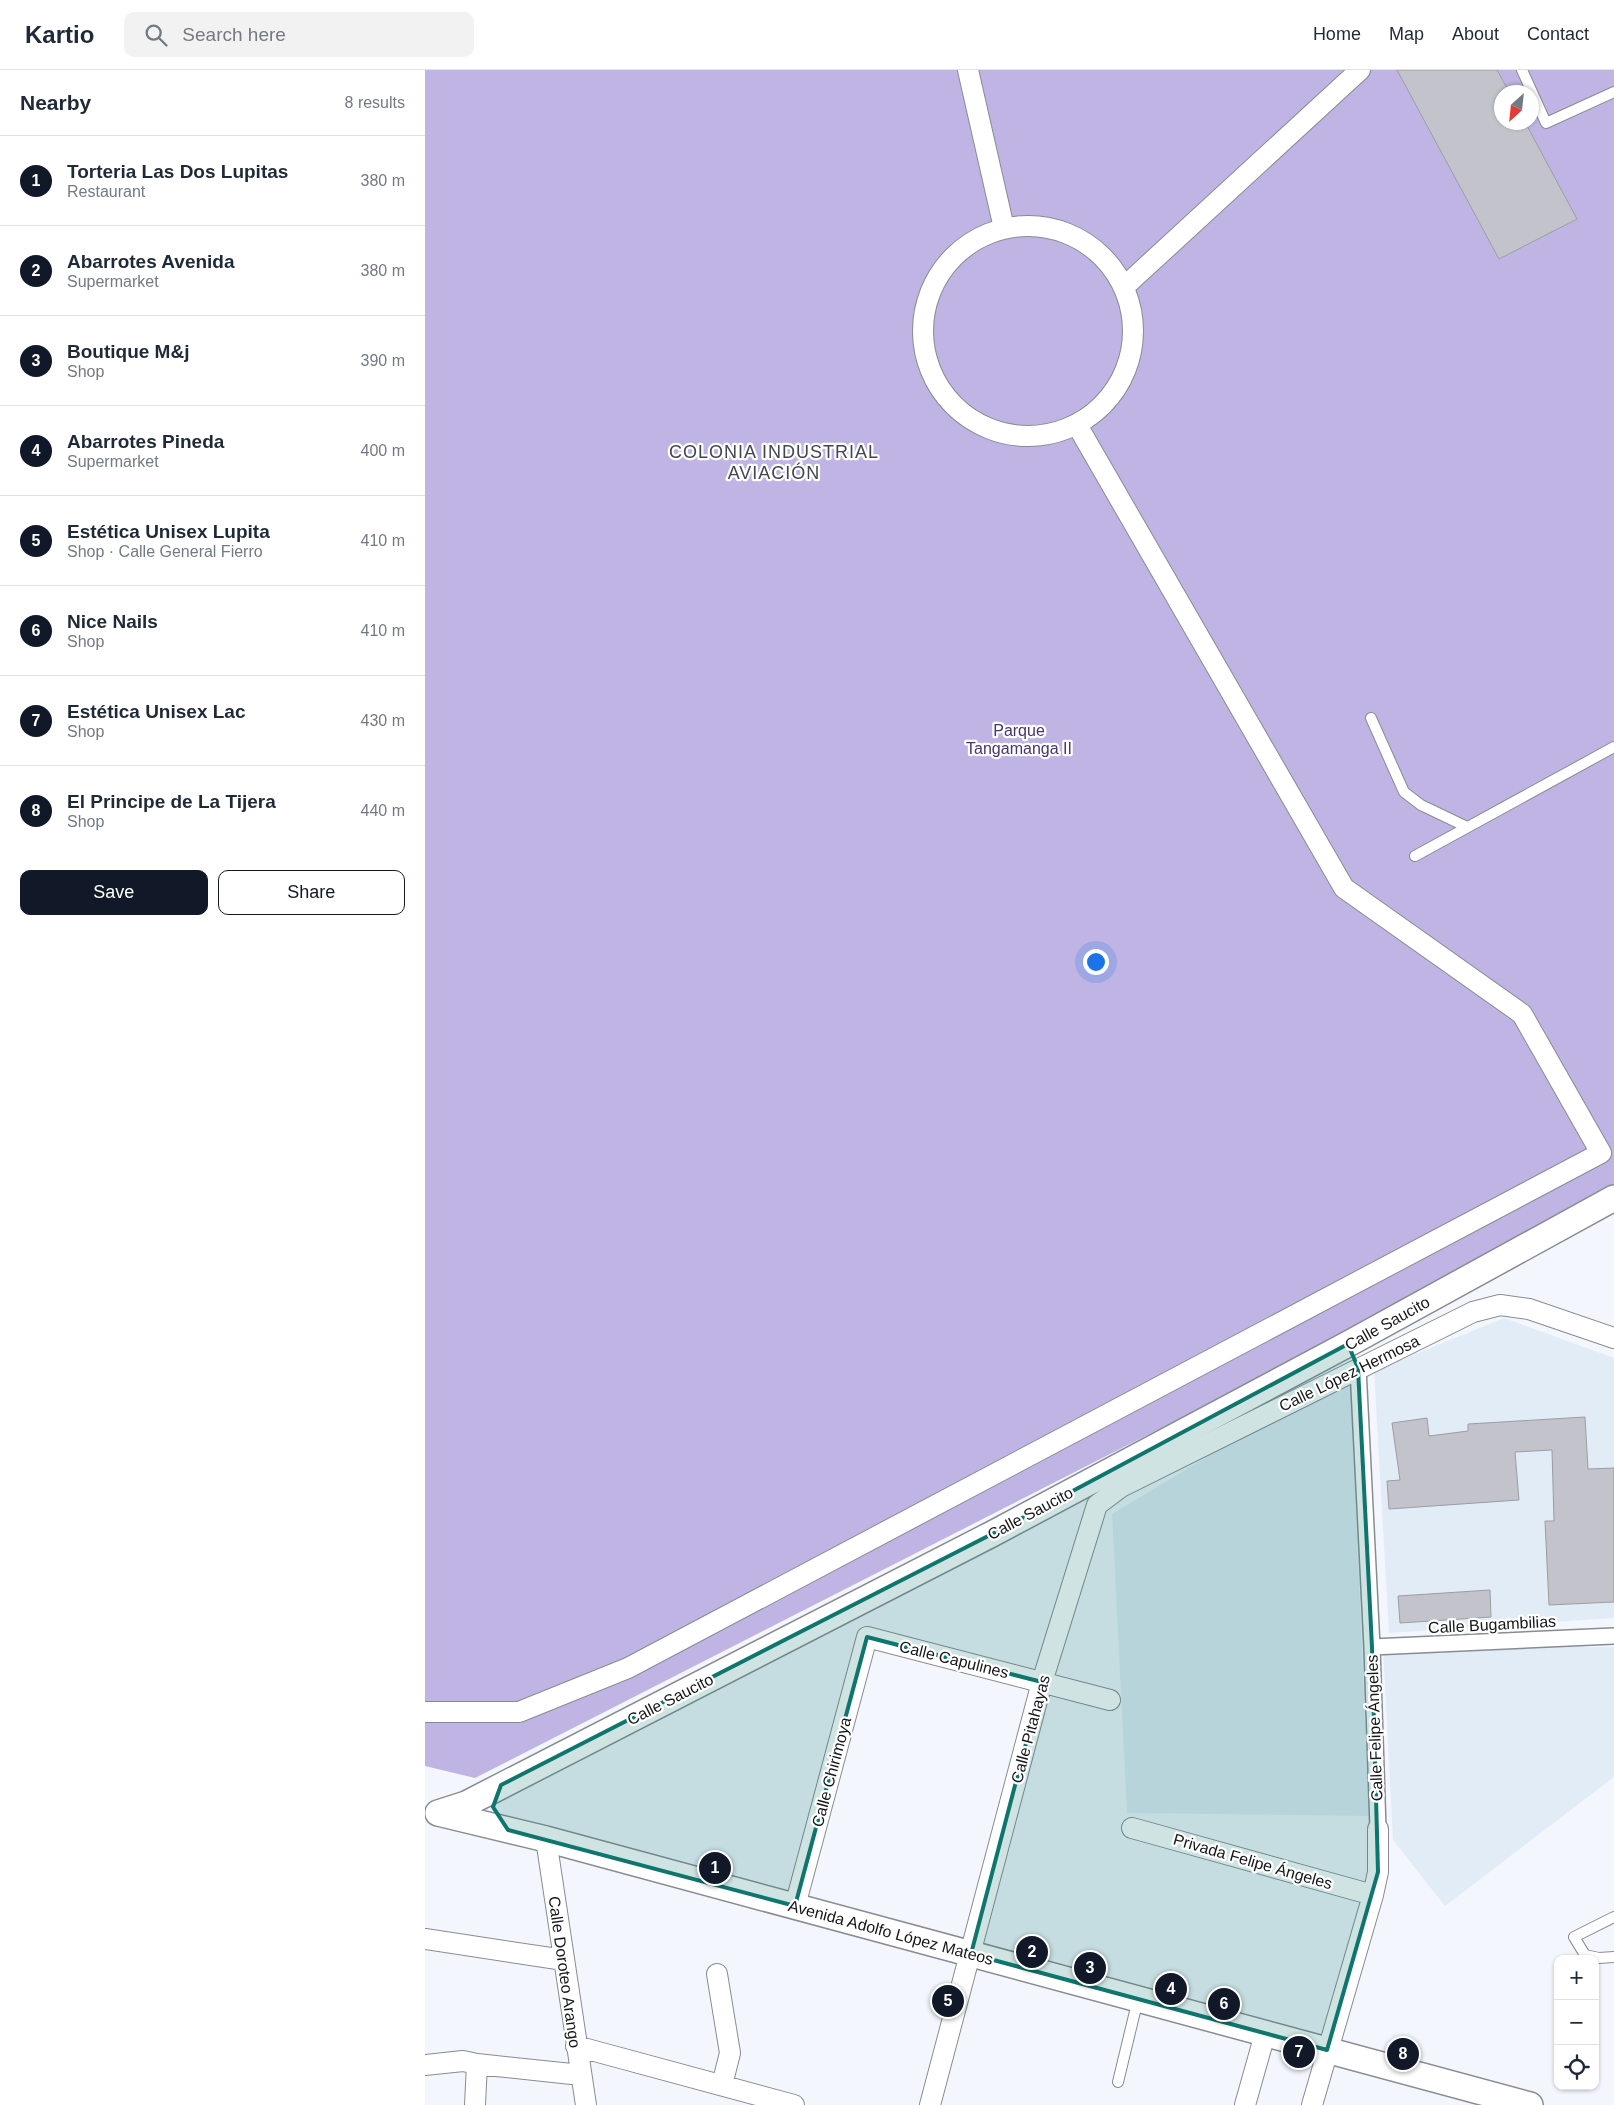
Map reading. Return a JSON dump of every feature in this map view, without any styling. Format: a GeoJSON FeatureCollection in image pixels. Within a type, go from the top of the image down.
{"type":"FeatureCollection","features":[{"type":"Feature","properties":{"kind":"street"},"geometry":{"type":"LineString","coordinates":[[968,70],[1004,228]]}},
{"type":"Feature","properties":{"kind":"street"},"geometry":{"type":"LineString","coordinates":[[1124,287],[1360,70]]}},
{"type":"Feature","properties":{"kind":"street"},"geometry":{"type":"LineString","coordinates":[[1024,226],[1055,229],[1083,242],[1107,261],[1124,287],[1130,304],[1134,333],[1130,360],[1119,386],[1101,408],[1077,425],[1050,434],[1016,436],[984,426],[956,408],[936,381],[924,350],[923,320],[931,291],[946,265],[967,245],[1004,228],[1024,226]]}},
{"type":"Feature","properties":{"kind":"street"},"geometry":{"type":"LineString","coordinates":[[425,1712],[519,1712],[628,1668],[1601,1152],[1522,1014],[1344,888],[1077,425]]}},
{"type":"Feature","properties":{"kind":"street","name":"Calle Saucito"},"geometry":{"type":"LineString","coordinates":[[432,1811],[466,1804],[992,1534],[1348,1344],[1614,1198]]}},
{"type":"Feature","properties":{"kind":"street","name":"Calle López Hermosa"},"geometry":{"type":"LineString","coordinates":[[1097,1505],[1121,1487],[1473,1312],[1500,1305],[1529,1309],[1614,1338]]}},
{"type":"Feature","properties":{"kind":"street","name":"Calle Felipe Ángeles"},"geometry":{"type":"LineString","coordinates":[[1312,2105],[1378,1872],[1372,1647],[1358,1368],[1348,1344]]}},
{"type":"Feature","properties":{"kind":"street","name":"Calle Pitahayas"},"geometry":{"type":"LineString","coordinates":[[929,2105],[971,1954],[1042,1682],[1097,1505]]}},
{"type":"Feature","properties":{"kind":"street","name":"Calle Bugambilias"},"geometry":{"type":"LineString","coordinates":[[1372,1647],[1614,1636]]}},
{"type":"Feature","properties":{"kind":"street","name":"Calle Capulines"},"geometry":{"type":"LineString","coordinates":[[867,1637],[1110,1700]]}},
{"type":"Feature","properties":{"kind":"street","name":"Calle Chirimoya"},"geometry":{"type":"LineString","coordinates":[[795,1906],[867,1637]]}},
{"type":"Feature","properties":{"kind":"street"},"geometry":{"type":"LineString","coordinates":[[501,1785],[493,1808],[498,1819],[508,1830]]}},
{"type":"Feature","properties":{"kind":"street","name":"Avenida Adolfo López Mateos"},"geometry":{"type":"LineString","coordinates":[[432,1811],[546,1839],[1530,2105]]}},
{"type":"Feature","properties":{"kind":"street","name":"Privada Felipe Ángeles"},"geometry":{"type":"LineString","coordinates":[[1132,1828],[1373,1895]]}},
{"type":"Feature","properties":{"kind":"street","name":"Calle Doroteo Arango"},"geometry":{"type":"LineString","coordinates":[[546,1839],[585,2105]]}},
{"type":"Feature","properties":{"kind":"street"},"geometry":{"type":"LineString","coordinates":[[425,1939],[564,1960]]}},
{"type":"Feature","properties":{"kind":"street"},"geometry":{"type":"LineString","coordinates":[[717,1974],[731,2053],[733,2094]]}},
{"type":"Feature","properties":{"kind":"street"},"geometry":{"type":"LineString","coordinates":[[1245,2105],[1265,2034]]}},
{"type":"Feature","properties":{"kind":"street"},"geometry":{"type":"LineString","coordinates":[[576,2046],[733,2094],[794,2105]]}},
{"type":"Feature","properties":{"kind":"street"},"geometry":{"type":"LineString","coordinates":[[425,2065],[463,2061],[581,2075]]}},
{"type":"Feature","properties":{"kind":"street"},"geometry":{"type":"LineString","coordinates":[[475,2105],[477,2064]]}},
{"type":"Feature","properties":{"kind":"lane"},"geometry":{"type":"LineString","coordinates":[[1522,70],[1546,123],[1614,92]]}},
{"type":"Feature","properties":{"kind":"lane"},"geometry":{"type":"LineString","coordinates":[[1371,718],[1404,792],[1421,805],[1467,827]]}},
{"type":"Feature","properties":{"kind":"lane"},"geometry":{"type":"LineString","coordinates":[[1415,856],[1614,747]]}},
{"type":"Feature","properties":{"kind":"lane"},"geometry":{"type":"LineString","coordinates":[[1614,1917],[1574,1936],[1585,1955],[1599,1958],[1614,1956]]}},
{"type":"Feature","properties":{"kind":"lane"},"geometry":{"type":"LineString","coordinates":[[1118,2082],[1138,1999]]}},
{"type":"Feature","properties":{"kind":"highlighted area"},"geometry":{"type":"Polygon","coordinates":[[[1348,1344],[1358,1368],[1372,1647],[1378,1872],[1327,2050],[971,1954],[1042,1682],[867,1637],[795,1906],[508,1830],[493,1807],[501,1785],[992,1534],[1348,1344]]]}},
{"type":"Feature","properties":{"kind":"shaded area"},"geometry":{"type":"Polygon","coordinates":[[[1504,1318],[1614,1358],[1614,1618],[1389,1633],[1374,1371],[1504,1318]]]}},
{"type":"Feature","properties":{"kind":"shaded area"},"geometry":{"type":"Polygon","coordinates":[[[1350,1371],[1369,1816],[1127,1813],[1112,1514],[1350,1371]]]}},
{"type":"Feature","properties":{"kind":"shaded area"},"geometry":{"type":"Polygon","coordinates":[[[1383,1647],[1614,1647],[1614,1777],[1445,1906],[1393,1840],[1383,1647]]]}},
{"type":"Feature","properties":{"kind":"green space","name":"Parque Tangamanga II"},"geometry":{"type":"Polygon","coordinates":[[[425,70],[1614,70],[1614,1197],[475,1778],[425,1766],[425,70]]]}},
{"type":"Feature","properties":{"kind":"building"},"geometry":{"type":"Polygon","coordinates":[[[1397,70],[1497,70],[1505,85],[1494,85],[1494,130],[1529,130],[1577,219],[1499,259],[1397,70]]]}},
{"type":"Feature","properties":{"kind":"building"},"geometry":{"type":"Polygon","coordinates":[[[1585,1417],[1588,1469],[1614,1468],[1614,1602],[1549,1605],[1545,1521],[1554,1521],[1552,1450],[1515,1452],[1519,1500],[1389,1509],[1387,1481],[1400,1480],[1392,1423],[1427,1418],[1429,1436],[1468,1431],[1468,1424],[1585,1417]]]}},
{"type":"Feature","properties":{"kind":"building"},"geometry":{"type":"Polygon","coordinates":[[[1490,1590],[1491,1617],[1400,1623],[1398,1596],[1490,1590]]]}},
{"type":"Feature","properties":{"kind":"place","name":"Torteria Las Dos Lupitas"},"geometry":{"type":"Point","coordinates":[715,1868]}},
{"type":"Feature","properties":{"kind":"place","name":"Abarrotes Avenida"},"geometry":{"type":"Point","coordinates":[1032,1952]}},
{"type":"Feature","properties":{"kind":"place","name":"Boutique M&j"},"geometry":{"type":"Point","coordinates":[1090,1968]}},
{"type":"Feature","properties":{"kind":"place","name":"Abarrotes Pineda"},"geometry":{"type":"Point","coordinates":[1171,1989]}},
{"type":"Feature","properties":{"kind":"place","name":"Estética Unisex Lupita"},"geometry":{"type":"Point","coordinates":[948,2001]}},
{"type":"Feature","properties":{"kind":"place","name":"Nice Nails"},"geometry":{"type":"Point","coordinates":[1224,2004]}},
{"type":"Feature","properties":{"kind":"place","name":"Estética Unisex Lac"},"geometry":{"type":"Point","coordinates":[1299,2052]}},
{"type":"Feature","properties":{"kind":"place","name":"El Principe de La Tijera"},"geometry":{"type":"Point","coordinates":[1403,2054]}},
{"type":"Feature","properties":{"kind":"district","name":"COLONIA INDUSTRIAL AVIACIÓN"},"geometry":{"type":"Point","coordinates":[774,462]}}]}
